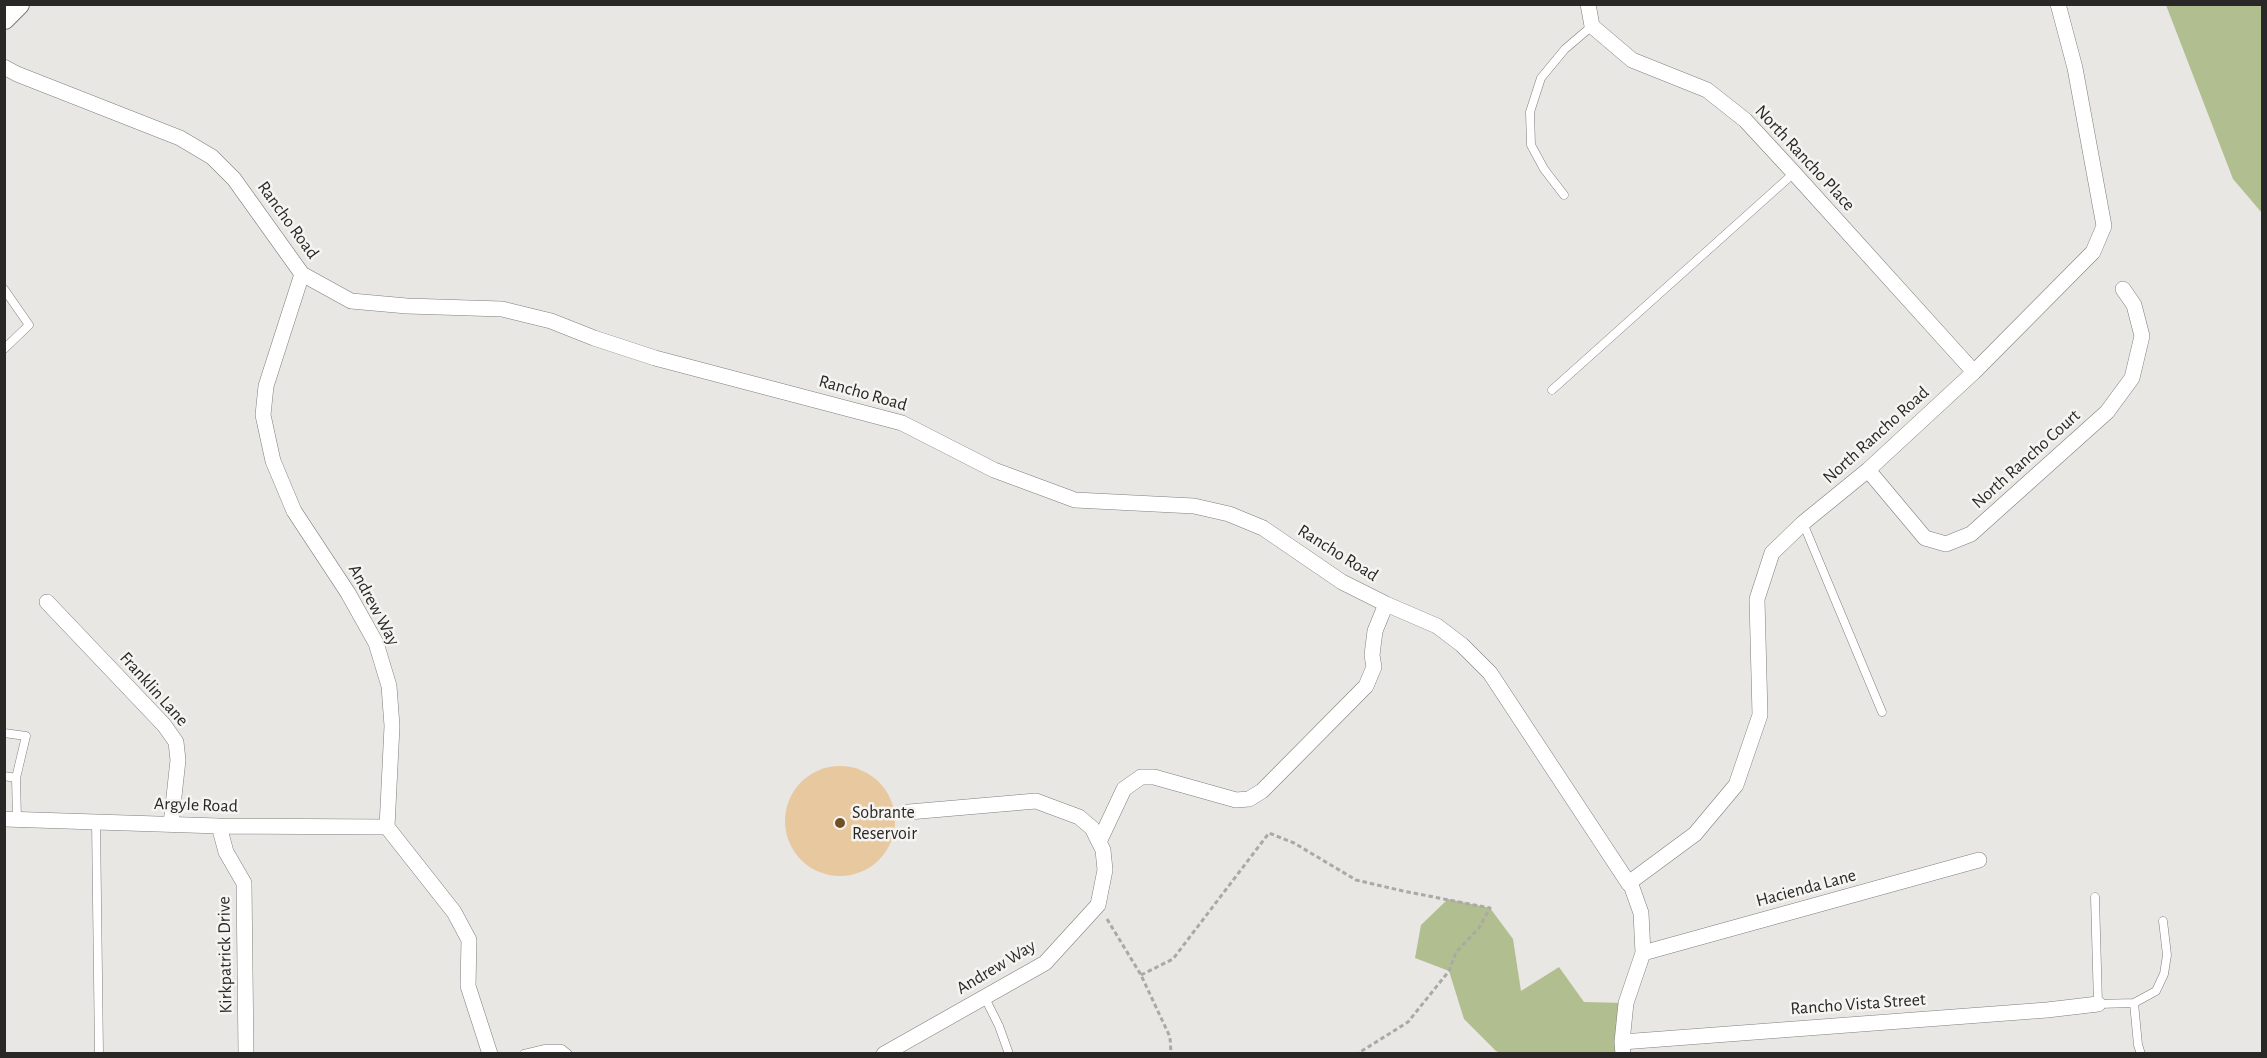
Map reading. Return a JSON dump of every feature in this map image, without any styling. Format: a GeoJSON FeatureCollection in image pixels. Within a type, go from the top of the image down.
{"type":"FeatureCollection","features":[{"type":"Feature","properties":{"kind":"main road"},"geometry":{"type":"LineString","coordinates":[[4,18],[18,4]]}},
{"type":"Feature","properties":{"kind":"street"},"geometry":{"type":"LineString","coordinates":[[1588,4],[1592,26]]}},
{"type":"Feature","properties":{"kind":"street","name":"North Rancho Road"},"geometry":{"type":"LineString","coordinates":[[1630,882],[1695,834],[1736,784],[1760,715],[1757,599],[1772,553],[1868,470],[1974,372],[2093,252],[2104,226],[2075,68],[2058,4]]}},
{"type":"Feature","properties":{"kind":"street","name":"North Rancho Place"},"geometry":{"type":"LineString","coordinates":[[1592,26],[1632,60],[1707,90],[1745,120],[1974,372]]}},
{"type":"Feature","properties":{"kind":"street","name":"Rancho Road"},"geometry":{"type":"LineString","coordinates":[[4,67],[180,138],[212,157],[234,179],[302,274],[351,300],[407,306],[502,309],[551,321],[655,358],[902,423],[994,470],[1075,500],[1194,506],[1228,514],[1263,528],[1342,582],[1437,626],[1462,645],[1490,673],[1629,884],[1630,882],[1641,913],[1643,953]]}},
{"type":"Feature","properties":{"kind":"street","name":"Andrew Way"},"geometry":{"type":"LineString","coordinates":[[302,274],[274,356],[266,386],[262,416],[273,461],[294,511],[348,593],[376,643],[389,686],[392,726],[387,827]]}},
{"type":"Feature","properties":{"kind":"street","name":"North Rancho Court"},"geometry":{"type":"LineString","coordinates":[[1868,470],[1925,538],[1946,544],[1971,534],[2108,412],[2132,378],[2142,336],[2134,305],[2123,290]]}},
{"type":"Feature","properties":{"kind":"street","name":"Franklin Lane"},"geometry":{"type":"LineString","coordinates":[[47,602],[164,725],[176,742],[178,760],[171,824]]}},
{"type":"Feature","properties":{"kind":"street"},"geometry":{"type":"LineString","coordinates":[[1099,842],[1124,789],[1141,777],[1155,777],[1236,800],[1249,799],[1262,791],[1366,686],[1374,667],[1372,655],[1375,631],[1386,604]]}},
{"type":"Feature","properties":{"kind":"street"},"geometry":{"type":"LineString","coordinates":[[909,812],[1036,801],[1079,817],[1092,828],[1103,850],[1105,870],[1098,905]]}},
{"type":"Feature","properties":{"kind":"street","name":"Argyle Road"},"geometry":{"type":"LineString","coordinates":[[11,819],[219,826],[387,827]]}},
{"type":"Feature","properties":{"kind":"street","name":"Kirkpatrick Drive"},"geometry":{"type":"LineString","coordinates":[[219,826],[226,852],[244,883],[246,1053]]}},
{"type":"Feature","properties":{"kind":"street"},"geometry":{"type":"LineString","coordinates":[[387,827],[454,912],[469,940],[468,986],[490,1053]]}},
{"type":"Feature","properties":{"kind":"street","name":"Hacienda Lane"},"geometry":{"type":"LineString","coordinates":[[1643,953],[1979,860]]}},
{"type":"Feature","properties":{"kind":"street","name":"Andrew Way"},"geometry":{"type":"LineString","coordinates":[[884,1053],[1045,963],[1098,905]]}},
{"type":"Feature","properties":{"kind":"street"},"geometry":{"type":"LineString","coordinates":[[1622,1048],[1626,1003],[1643,953]]}},
{"type":"Feature","properties":{"kind":"street","name":"Rancho Vista Street"},"geometry":{"type":"LineString","coordinates":[[1622,1048],[2098,1004]]}},
{"type":"Feature","properties":{"kind":"lane"},"geometry":{"type":"LineString","coordinates":[[1564,195],[1544,169],[1531,144],[1530,112],[1541,78],[1565,49],[1592,26]]}},
{"type":"Feature","properties":{"kind":"lane"},"geometry":{"type":"LineString","coordinates":[[1552,390],[1794,173]]}},
{"type":"Feature","properties":{"kind":"lane"},"geometry":{"type":"LineString","coordinates":[[4,290],[29,325],[4,350]]}},
{"type":"Feature","properties":{"kind":"lane"},"geometry":{"type":"LineString","coordinates":[[1803,524],[1882,712]]}},
{"type":"Feature","properties":{"kind":"lane"},"geometry":{"type":"LineString","coordinates":[[4,733],[26,736],[16,778],[11,819]]}},
{"type":"Feature","properties":{"kind":"lane"},"geometry":{"type":"LineString","coordinates":[[4,776],[16,778]]}},
{"type":"Feature","properties":{"kind":"lane"},"geometry":{"type":"LineString","coordinates":[[96,822],[99,1053]]}},
{"type":"Feature","properties":{"kind":"lane"},"geometry":{"type":"LineString","coordinates":[[2095,897],[2098,1004],[2134,1003],[2156,991],[2164,974],[2167,955],[2163,921]]}},
{"type":"Feature","properties":{"kind":"lane"},"geometry":{"type":"LineString","coordinates":[[985,998],[1009,1053]]}},
{"type":"Feature","properties":{"kind":"lane"},"geometry":{"type":"LineString","coordinates":[[2134,1003],[2138,1045],[2141,1053]]}},
{"type":"Feature","properties":{"kind":"lane"},"geometry":{"type":"LineString","coordinates":[[524,1053],[546,1049],[562,1049],[568,1053]]}},
{"type":"Feature","properties":{"kind":"path"},"geometry":{"type":"LineString","coordinates":[[1141,975],[1173,958],[1269,833],[1294,843],[1356,880],[1490,908],[1479,928],[1456,952],[1449,971],[1408,1022],[1357,1053]]}},
{"type":"Feature","properties":{"kind":"path"},"geometry":{"type":"LineString","coordinates":[[1098,905],[1141,975],[1170,1037],[1171,1053]]}},
{"type":"Feature","properties":{"kind":"green space"},"geometry":{"type":"Polygon","coordinates":[[[2166,5],[2262,5],[2262,213],[2233,179],[2166,5]]]}},
{"type":"Feature","properties":{"kind":"green space"},"geometry":{"type":"Polygon","coordinates":[[[1448,899],[1490,908],[1513,939],[1521,991],[1559,967],[1584,1002],[1626,1003],[1623,1053],[1503,1054],[1496,1051],[1464,1019],[1449,971],[1415,958],[1421,925],[1448,899]]]}},
{"type":"Feature","properties":{"kind":"building","name":"Sobrante Reservoir"},"geometry":{"type":"Polygon","coordinates":[[[840,766],[861,771],[879,782],[890,800],[895,821],[890,842],[879,860],[861,871],[840,876],[819,871],[801,860],[790,842],[785,821],[790,800],[801,782],[819,771],[840,766]]]}},
{"type":"Feature","properties":{"kind":"place","name":"Sobrante Reservoir"},"geometry":{"type":"Point","coordinates":[840,823]}}]}
